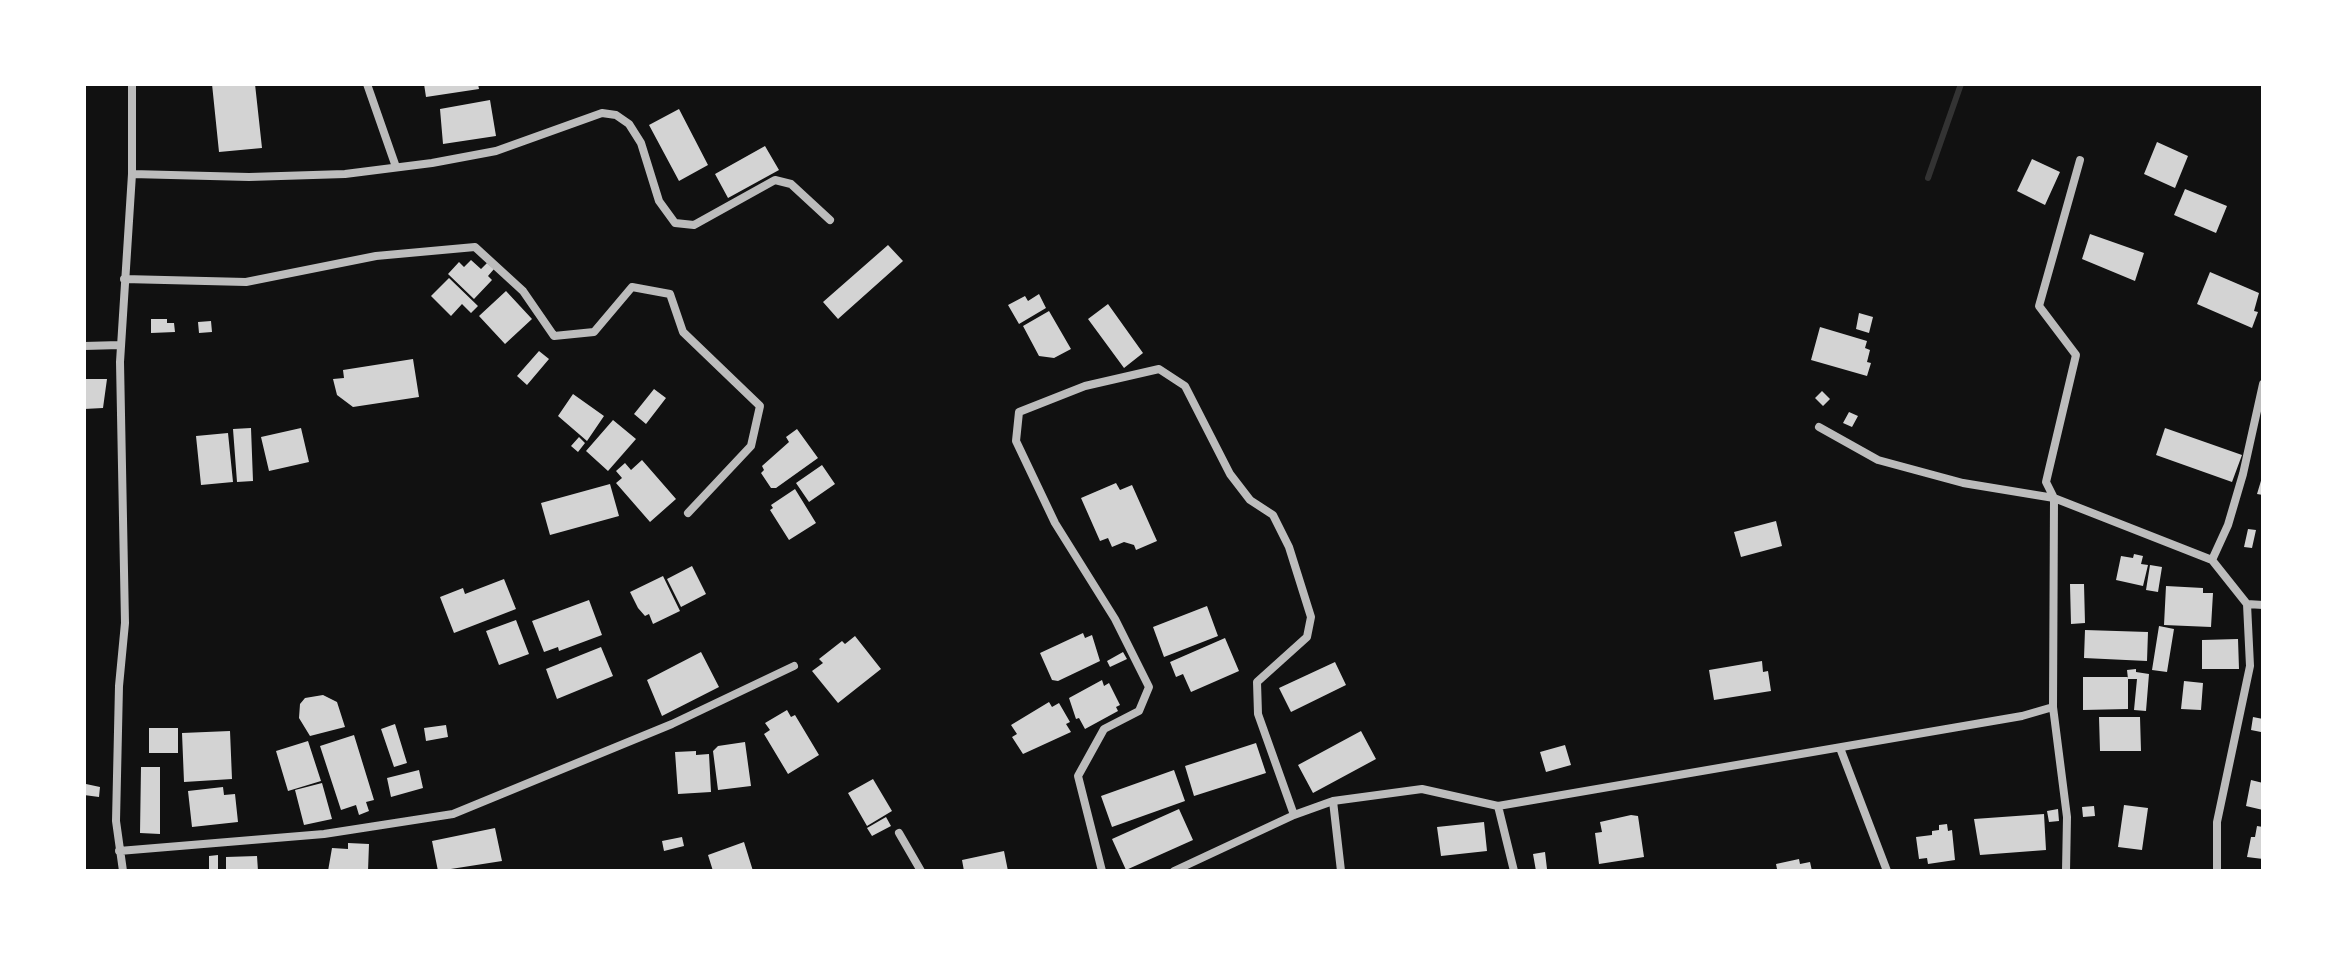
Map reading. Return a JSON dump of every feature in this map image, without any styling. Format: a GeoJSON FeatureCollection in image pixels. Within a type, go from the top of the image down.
{"type":"FeatureCollection","features":[{"type":"Feature","properties":{"kind":"street"},"geometry":{"type":"LineString","coordinates":[[123,871],[116,821],[125,623],[120,345],[132,174],[132,84]]}},
{"type":"Feature","properties":{"kind":"street"},"geometry":{"type":"LineString","coordinates":[[367,84],[396,167]]}},
{"type":"Feature","properties":{"kind":"street"},"geometry":{"type":"LineString","coordinates":[[132,174],[249,177],[345,174],[496,151],[583,117],[616,115],[629,124],[641,143],[659,201],[675,223],[694,225],[775,180],[791,184],[830,220]]}},
{"type":"Feature","properties":{"kind":"street"},"geometry":{"type":"LineString","coordinates":[[2066,871],[2067,817],[2053,707],[2054,498],[2046,482],[2076,355],[2039,306],[2080,160]]}},
{"type":"Feature","properties":{"kind":"street"},"geometry":{"type":"LineString","coordinates":[[124,279],[246,282],[376,256],[475,247],[523,291],[554,336],[594,332],[632,287],[670,294],[683,332],[760,406],[751,446],[688,513]]}},
{"type":"Feature","properties":{"kind":"street"},"geometry":{"type":"LineString","coordinates":[[84,346],[120,345]]}},
{"type":"Feature","properties":{"kind":"street"},"geometry":{"type":"LineString","coordinates":[[1102,871],[1078,776],[1104,729],[1139,711],[1149,687],[1115,619],[1055,523],[1016,441],[1019,412],[1085,386],[1159,369],[1185,386],[1230,474],[1250,500],[1273,515],[1289,547],[1311,617],[1307,637],[1257,682],[1258,714],[1294,815]]}},
{"type":"Feature","properties":{"kind":"street"},"geometry":{"type":"LineString","coordinates":[[2212,560],[2228,525],[2260,413],[2263,384]]}},
{"type":"Feature","properties":{"kind":"street"},"geometry":{"type":"LineString","coordinates":[[1819,427],[1878,460],[1963,483],[2054,498],[2212,560],[2247,604],[2250,666],[2217,822],[2217,871]]}},
{"type":"Feature","properties":{"kind":"street"},"geometry":{"type":"LineString","coordinates":[[2247,604],[2263,605]]}},
{"type":"Feature","properties":{"kind":"street"},"geometry":{"type":"LineString","coordinates":[[119,851],[324,834],[453,814],[672,724],[794,666]]}},
{"type":"Feature","properties":{"kind":"street"},"geometry":{"type":"LineString","coordinates":[[1174,871],[1294,815],[1333,801],[1422,789],[1498,806],[2022,716],[2053,707]]}},
{"type":"Feature","properties":{"kind":"street"},"geometry":{"type":"LineString","coordinates":[[1840,748],[1887,871]]}},
{"type":"Feature","properties":{"kind":"street"},"geometry":{"type":"LineString","coordinates":[[1333,801],[1341,871]]}},
{"type":"Feature","properties":{"kind":"street"},"geometry":{"type":"LineString","coordinates":[[1498,806],[1514,871]]}},
{"type":"Feature","properties":{"kind":"street"},"geometry":{"type":"LineString","coordinates":[[899,833],[921,871]]}},
{"type":"Feature","properties":{"kind":"building"},"geometry":{"type":"Polygon","coordinates":[[[212,84],[255,84],[262,148],[219,152],[212,84]]]}},
{"type":"Feature","properties":{"kind":"building"},"geometry":{"type":"Polygon","coordinates":[[[424,84],[478,84],[479,89],[426,97],[424,84]]]}},
{"type":"Feature","properties":{"kind":"building"},"geometry":{"type":"Polygon","coordinates":[[[490,100],[496,136],[443,144],[440,109],[490,100]]]}},
{"type":"Feature","properties":{"kind":"building"},"geometry":{"type":"Polygon","coordinates":[[[679,109],[708,165],[679,181],[649,125],[679,109]]]}},
{"type":"Feature","properties":{"kind":"building"},"geometry":{"type":"Polygon","coordinates":[[[2157,142],[2188,156],[2175,188],[2144,174],[2157,142]]]}},
{"type":"Feature","properties":{"kind":"building"},"geometry":{"type":"Polygon","coordinates":[[[765,146],[779,170],[728,198],[715,174],[765,146]]]}},
{"type":"Feature","properties":{"kind":"building"},"geometry":{"type":"Polygon","coordinates":[[[2032,159],[2060,172],[2045,205],[2017,191],[2032,159]]]}},
{"type":"Feature","properties":{"kind":"building"},"geometry":{"type":"Polygon","coordinates":[[[2185,189],[2227,206],[2216,233],[2174,215],[2185,189]]]}},
{"type":"Feature","properties":{"kind":"building"},"geometry":{"type":"Polygon","coordinates":[[[2090,234],[2144,253],[2135,281],[2082,259],[2090,234]]]}},
{"type":"Feature","properties":{"kind":"building"},"geometry":{"type":"Polygon","coordinates":[[[888,245],[903,261],[838,319],[823,302],[888,245]]]}},
{"type":"Feature","properties":{"kind":"building"},"geometry":{"type":"Polygon","coordinates":[[[471,260],[481,269],[487,263],[494,269],[488,276],[492,280],[474,299],[448,274],[459,262],[464,267],[471,260]]]}},
{"type":"Feature","properties":{"kind":"building"},"geometry":{"type":"Polygon","coordinates":[[[2210,272],[2259,293],[2254,311],[2258,312],[2252,328],[2197,304],[2210,272]]]}},
{"type":"Feature","properties":{"kind":"building"},"geometry":{"type":"Polygon","coordinates":[[[449,278],[478,306],[471,313],[462,304],[451,316],[431,296],[449,278]]]}},
{"type":"Feature","properties":{"kind":"building"},"geometry":{"type":"Polygon","coordinates":[[[506,291],[532,319],[505,344],[479,316],[506,291]]]}},
{"type":"Feature","properties":{"kind":"building"},"geometry":{"type":"Polygon","coordinates":[[[1039,294],[1046,308],[1019,324],[1008,305],[1025,296],[1028,301],[1039,294]]]}},
{"type":"Feature","properties":{"kind":"building"},"geometry":{"type":"Polygon","coordinates":[[[1108,304],[1143,353],[1124,368],[1088,319],[1108,304]]]}},
{"type":"Feature","properties":{"kind":"building"},"geometry":{"type":"Polygon","coordinates":[[[1049,311],[1071,349],[1054,358],[1039,356],[1023,326],[1049,311]]]}},
{"type":"Feature","properties":{"kind":"building"},"geometry":{"type":"Polygon","coordinates":[[[1859,313],[1873,317],[1869,333],[1856,329],[1859,313]]]}},
{"type":"Feature","properties":{"kind":"building"},"geometry":{"type":"Polygon","coordinates":[[[151,319],[167,319],[167,323],[174,323],[175,332],[151,333],[151,319]]]}},
{"type":"Feature","properties":{"kind":"building"},"geometry":{"type":"Polygon","coordinates":[[[211,321],[212,332],[199,333],[198,322],[211,321]]]}},
{"type":"Feature","properties":{"kind":"building"},"geometry":{"type":"Polygon","coordinates":[[[1820,327],[1867,341],[1865,348],[1870,350],[1867,362],[1871,363],[1867,376],[1811,360],[1820,327]]]}},
{"type":"Feature","properties":{"kind":"building"},"geometry":{"type":"Polygon","coordinates":[[[539,351],[549,359],[527,385],[517,376],[539,351]]]}},
{"type":"Feature","properties":{"kind":"building"},"geometry":{"type":"Polygon","coordinates":[[[413,359],[419,397],[353,407],[337,395],[333,379],[344,378],[343,370],[413,359]]]}},
{"type":"Feature","properties":{"kind":"building"},"geometry":{"type":"Polygon","coordinates":[[[84,379],[107,379],[103,408],[84,409],[84,379]]]}},
{"type":"Feature","properties":{"kind":"building"},"geometry":{"type":"Polygon","coordinates":[[[654,389],[666,398],[646,424],[634,414],[654,389]]]}},
{"type":"Feature","properties":{"kind":"building"},"geometry":{"type":"Polygon","coordinates":[[[1822,391],[1830,399],[1823,406],[1815,398],[1822,391]]]}},
{"type":"Feature","properties":{"kind":"building"},"geometry":{"type":"Polygon","coordinates":[[[573,394],[604,416],[587,441],[558,416],[573,394]]]}},
{"type":"Feature","properties":{"kind":"building"},"geometry":{"type":"Polygon","coordinates":[[[1849,412],[1858,416],[1852,427],[1843,423],[1849,412]]]}},
{"type":"Feature","properties":{"kind":"building"},"geometry":{"type":"Polygon","coordinates":[[[613,420],[636,439],[608,471],[586,451],[613,420]]]}},
{"type":"Feature","properties":{"kind":"building"},"geometry":{"type":"Polygon","coordinates":[[[251,428],[253,481],[237,482],[233,429],[251,428]]]}},
{"type":"Feature","properties":{"kind":"building"},"geometry":{"type":"Polygon","coordinates":[[[301,428],[309,462],[269,471],[261,437],[301,428]]]}},
{"type":"Feature","properties":{"kind":"building"},"geometry":{"type":"Polygon","coordinates":[[[2165,428],[2242,455],[2232,482],[2156,455],[2165,428]]]}},
{"type":"Feature","properties":{"kind":"building"},"geometry":{"type":"Polygon","coordinates":[[[797,429],[818,458],[776,488],[771,488],[761,473],[764,470],[762,466],[789,442],[786,437],[797,429]]]}},
{"type":"Feature","properties":{"kind":"building"},"geometry":{"type":"Polygon","coordinates":[[[228,433],[233,482],[201,485],[196,436],[228,433]]]}},
{"type":"Feature","properties":{"kind":"building"},"geometry":{"type":"Polygon","coordinates":[[[579,437],[585,443],[578,452],[571,446],[579,437]]]}},
{"type":"Feature","properties":{"kind":"building"},"geometry":{"type":"Polygon","coordinates":[[[642,460],[676,499],[650,522],[616,483],[622,478],[616,471],[625,463],[631,470],[642,460]]]}},
{"type":"Feature","properties":{"kind":"building"},"geometry":{"type":"Polygon","coordinates":[[[822,465],[835,484],[809,502],[796,483],[822,465]]]}},
{"type":"Feature","properties":{"kind":"building"},"geometry":{"type":"Polygon","coordinates":[[[2263,474],[2263,495],[2257,494],[2263,474]]]}},
{"type":"Feature","properties":{"kind":"building"},"geometry":{"type":"Polygon","coordinates":[[[1116,483],[1120,490],[1132,485],[1157,541],[1136,550],[1134,545],[1124,542],[1112,547],[1108,538],[1100,541],[1081,498],[1116,483]]]}},
{"type":"Feature","properties":{"kind":"building"},"geometry":{"type":"Polygon","coordinates":[[[610,484],[619,516],[550,535],[541,503],[610,484]]]}},
{"type":"Feature","properties":{"kind":"building"},"geometry":{"type":"Polygon","coordinates":[[[795,489],[816,523],[789,540],[770,510],[773,508],[771,505],[795,489]]]}},
{"type":"Feature","properties":{"kind":"building"},"geometry":{"type":"Polygon","coordinates":[[[1776,521],[1782,546],[1741,557],[1734,532],[1776,521]]]}},
{"type":"Feature","properties":{"kind":"building"},"geometry":{"type":"Polygon","coordinates":[[[2248,529],[2256,530],[2252,548],[2244,547],[2248,529]]]}},
{"type":"Feature","properties":{"kind":"building"},"geometry":{"type":"Polygon","coordinates":[[[2134,554],[2143,556],[2141,564],[2148,565],[2143,586],[2116,580],[2121,556],[2133,558],[2134,554]]]}},
{"type":"Feature","properties":{"kind":"building"},"geometry":{"type":"Polygon","coordinates":[[[2150,565],[2162,567],[2158,592],[2146,590],[2150,565]]]}},
{"type":"Feature","properties":{"kind":"building"},"geometry":{"type":"Polygon","coordinates":[[[692,566],[706,594],[681,607],[667,579],[692,566]]]}},
{"type":"Feature","properties":{"kind":"building"},"geometry":{"type":"Polygon","coordinates":[[[663,576],[680,611],[653,624],[649,614],[645,616],[638,608],[630,592],[663,576]]]}},
{"type":"Feature","properties":{"kind":"building"},"geometry":{"type":"Polygon","coordinates":[[[504,579],[516,609],[454,633],[440,597],[463,588],[465,594],[504,579]]]}},
{"type":"Feature","properties":{"kind":"building"},"geometry":{"type":"Polygon","coordinates":[[[2070,584],[2084,584],[2085,623],[2071,624],[2070,584]]]}},
{"type":"Feature","properties":{"kind":"building"},"geometry":{"type":"Polygon","coordinates":[[[2166,586],[2203,588],[2203,593],[2213,593],[2211,627],[2164,625],[2166,586]]]}},
{"type":"Feature","properties":{"kind":"building"},"geometry":{"type":"Polygon","coordinates":[[[589,600],[602,635],[559,651],[558,647],[544,652],[532,621],[589,600]]]}},
{"type":"Feature","properties":{"kind":"building"},"geometry":{"type":"Polygon","coordinates":[[[1207,606],[1218,636],[1164,657],[1153,627],[1207,606]]]}},
{"type":"Feature","properties":{"kind":"building"},"geometry":{"type":"Polygon","coordinates":[[[516,620],[529,654],[499,665],[486,631],[516,620]]]}},
{"type":"Feature","properties":{"kind":"building"},"geometry":{"type":"Polygon","coordinates":[[[2159,626],[2174,629],[2167,672],[2152,670],[2159,626]]]}},
{"type":"Feature","properties":{"kind":"building"},"geometry":{"type":"Polygon","coordinates":[[[2085,630],[2148,632],[2147,661],[2084,658],[2085,630]]]}},
{"type":"Feature","properties":{"kind":"building"},"geometry":{"type":"Polygon","coordinates":[[[1083,633],[1085,638],[1092,635],[1100,661],[1058,681],[1052,680],[1040,653],[1083,633]]]}},
{"type":"Feature","properties":{"kind":"building"},"geometry":{"type":"Polygon","coordinates":[[[855,636],[881,669],[838,703],[812,671],[823,663],[819,659],[842,641],[845,644],[855,636]]]}},
{"type":"Feature","properties":{"kind":"building"},"geometry":{"type":"Polygon","coordinates":[[[1225,638],[1239,671],[1191,692],[1183,674],[1176,677],[1170,662],[1225,638]]]}},
{"type":"Feature","properties":{"kind":"building"},"geometry":{"type":"Polygon","coordinates":[[[2238,639],[2239,669],[2202,669],[2202,640],[2238,639]]]}},
{"type":"Feature","properties":{"kind":"building"},"geometry":{"type":"Polygon","coordinates":[[[601,647],[613,676],[557,699],[546,669],[601,647]]]}},
{"type":"Feature","properties":{"kind":"building"},"geometry":{"type":"Polygon","coordinates":[[[701,652],[719,687],[662,716],[647,680],[701,652]]]}},
{"type":"Feature","properties":{"kind":"building"},"geometry":{"type":"Polygon","coordinates":[[[1123,652],[1127,659],[1110,667],[1107,661],[1123,652]]]}},
{"type":"Feature","properties":{"kind":"building"},"geometry":{"type":"Polygon","coordinates":[[[1762,661],[1763,672],[1768,671],[1771,691],[1714,700],[1709,670],[1762,661]]]}},
{"type":"Feature","properties":{"kind":"building"},"geometry":{"type":"Polygon","coordinates":[[[1335,662],[1346,685],[1291,712],[1279,688],[1335,662]]]}},
{"type":"Feature","properties":{"kind":"building"},"geometry":{"type":"Polygon","coordinates":[[[2136,669],[2136,672],[2149,674],[2146,711],[2134,710],[2137,679],[2128,679],[2127,670],[2136,669]]]}},
{"type":"Feature","properties":{"kind":"building"},"geometry":{"type":"Polygon","coordinates":[[[2083,677],[2128,677],[2128,709],[2083,710],[2083,677]]]}},
{"type":"Feature","properties":{"kind":"building"},"geometry":{"type":"Polygon","coordinates":[[[1102,680],[1104,686],[1109,683],[1120,705],[1116,707],[1118,711],[1085,729],[1079,718],[1076,719],[1069,698],[1102,680]]]}},
{"type":"Feature","properties":{"kind":"building"},"geometry":{"type":"Polygon","coordinates":[[[2184,681],[2203,683],[2201,710],[2181,709],[2184,681]]]}},
{"type":"Feature","properties":{"kind":"building"},"geometry":{"type":"Polygon","coordinates":[[[323,695],[337,702],[345,727],[310,736],[299,718],[300,704],[305,698],[323,695]]]}},
{"type":"Feature","properties":{"kind":"building"},"geometry":{"type":"Polygon","coordinates":[[[1049,702],[1052,707],[1059,703],[1070,722],[1066,724],[1071,732],[1023,754],[1012,737],[1017,734],[1011,725],[1049,702]]]}},
{"type":"Feature","properties":{"kind":"building"},"geometry":{"type":"Polygon","coordinates":[[[787,710],[791,717],[795,715],[819,755],[788,774],[764,734],[770,730],[765,723],[787,710]]]}},
{"type":"Feature","properties":{"kind":"building"},"geometry":{"type":"Polygon","coordinates":[[[2099,717],[2140,717],[2141,751],[2100,751],[2099,717]]]}},
{"type":"Feature","properties":{"kind":"building"},"geometry":{"type":"Polygon","coordinates":[[[2253,717],[2263,719],[2261,732],[2251,730],[2253,717]]]}},
{"type":"Feature","properties":{"kind":"building"},"geometry":{"type":"Polygon","coordinates":[[[395,724],[407,763],[394,767],[381,729],[395,724]]]}},
{"type":"Feature","properties":{"kind":"building"},"geometry":{"type":"Polygon","coordinates":[[[446,725],[448,737],[426,741],[424,728],[446,725]]]}},
{"type":"Feature","properties":{"kind":"building"},"geometry":{"type":"Polygon","coordinates":[[[149,728],[178,728],[178,753],[149,753],[149,728]]]}},
{"type":"Feature","properties":{"kind":"building"},"geometry":{"type":"Polygon","coordinates":[[[230,731],[232,779],[184,782],[182,733],[230,731]]]}},
{"type":"Feature","properties":{"kind":"building"},"geometry":{"type":"Polygon","coordinates":[[[1361,731],[1376,759],[1313,793],[1298,765],[1361,731]]]}},
{"type":"Feature","properties":{"kind":"building"},"geometry":{"type":"Polygon","coordinates":[[[354,735],[374,800],[366,802],[369,811],[359,815],[356,805],[341,810],[320,746],[354,735]]]}},
{"type":"Feature","properties":{"kind":"building"},"geometry":{"type":"Polygon","coordinates":[[[308,741],[321,781],[288,791],[276,751],[308,741]]]}},
{"type":"Feature","properties":{"kind":"building"},"geometry":{"type":"Polygon","coordinates":[[[745,742],[751,786],[718,790],[713,751],[718,746],[745,742]]]}},
{"type":"Feature","properties":{"kind":"building"},"geometry":{"type":"Polygon","coordinates":[[[1256,743],[1266,773],[1194,796],[1185,766],[1256,743]]]}},
{"type":"Feature","properties":{"kind":"building"},"geometry":{"type":"Polygon","coordinates":[[[1565,745],[1571,765],[1546,772],[1540,752],[1565,745]]]}},
{"type":"Feature","properties":{"kind":"building"},"geometry":{"type":"Polygon","coordinates":[[[696,751],[696,755],[709,754],[711,792],[678,794],[675,752],[696,751]]]}},
{"type":"Feature","properties":{"kind":"building"},"geometry":{"type":"Polygon","coordinates":[[[141,767],[160,767],[160,834],[140,833],[141,767]]]}},
{"type":"Feature","properties":{"kind":"building"},"geometry":{"type":"Polygon","coordinates":[[[419,770],[423,788],[391,797],[387,778],[419,770]]]}},
{"type":"Feature","properties":{"kind":"building"},"geometry":{"type":"Polygon","coordinates":[[[1174,770],[1185,801],[1112,827],[1101,796],[1174,770]]]}},
{"type":"Feature","properties":{"kind":"building"},"geometry":{"type":"Polygon","coordinates":[[[873,779],[892,811],[867,826],[848,793],[873,779]]]}},
{"type":"Feature","properties":{"kind":"building"},"geometry":{"type":"Polygon","coordinates":[[[2251,780],[2263,783],[2263,810],[2246,806],[2251,780]]]}},
{"type":"Feature","properties":{"kind":"building"},"geometry":{"type":"Polygon","coordinates":[[[322,783],[332,819],[304,825],[295,790],[322,783]]]}},
{"type":"Feature","properties":{"kind":"building"},"geometry":{"type":"Polygon","coordinates":[[[86,784],[100,787],[99,797],[84,795],[86,784]]]}},
{"type":"Feature","properties":{"kind":"building"},"geometry":{"type":"Polygon","coordinates":[[[223,787],[224,795],[235,794],[238,822],[192,827],[188,791],[223,787]]]}},
{"type":"Feature","properties":{"kind":"building"},"geometry":{"type":"Polygon","coordinates":[[[2124,805],[2148,808],[2142,850],[2118,847],[2124,805]]]}},
{"type":"Feature","properties":{"kind":"building"},"geometry":{"type":"Polygon","coordinates":[[[2094,806],[2095,816],[2083,817],[2082,807],[2094,806]]]}},
{"type":"Feature","properties":{"kind":"building"},"geometry":{"type":"Polygon","coordinates":[[[1179,809],[1193,840],[1126,870],[1112,839],[1179,809]]]}},
{"type":"Feature","properties":{"kind":"building"},"geometry":{"type":"Polygon","coordinates":[[[2058,809],[2059,821],[2049,822],[2047,811],[2058,809]]]}},
{"type":"Feature","properties":{"kind":"building"},"geometry":{"type":"Polygon","coordinates":[[[2044,814],[2046,850],[1980,855],[1974,819],[2044,814]]]}},
{"type":"Feature","properties":{"kind":"building"},"geometry":{"type":"Polygon","coordinates":[[[1638,816],[1644,857],[1599,864],[1595,833],[1602,832],[1600,822],[1638,816]]]}},
{"type":"Feature","properties":{"kind":"building"},"geometry":{"type":"Polygon","coordinates":[[[886,817],[891,826],[872,836],[867,828],[886,817]]]}},
{"type":"Feature","properties":{"kind":"building"},"geometry":{"type":"Polygon","coordinates":[[[1484,822],[1487,851],[1441,856],[1437,827],[1484,822]]]}},
{"type":"Feature","properties":{"kind":"building"},"geometry":{"type":"Polygon","coordinates":[[[1947,824],[1948,831],[1952,830],[1955,860],[1928,864],[1927,858],[1919,859],[1916,837],[1932,835],[1932,831],[1939,830],[1939,825],[1947,824]]]}},
{"type":"Feature","properties":{"kind":"building"},"geometry":{"type":"Polygon","coordinates":[[[2257,826],[2263,827],[2263,859],[2247,857],[2257,826]]]}},
{"type":"Feature","properties":{"kind":"building"},"geometry":{"type":"Polygon","coordinates":[[[495,828],[502,861],[438,871],[432,841],[495,828]]]}},
{"type":"Feature","properties":{"kind":"building"},"geometry":{"type":"Polygon","coordinates":[[[682,837],[684,846],[664,851],[662,841],[682,837]]]}},
{"type":"Feature","properties":{"kind":"building"},"geometry":{"type":"Polygon","coordinates":[[[744,842],[753,871],[713,871],[708,855],[744,842]]]}},
{"type":"Feature","properties":{"kind":"building"},"geometry":{"type":"Polygon","coordinates":[[[348,843],[369,844],[368,871],[328,871],[332,848],[348,849],[348,843]]]}},
{"type":"Feature","properties":{"kind":"building"},"geometry":{"type":"Polygon","coordinates":[[[1004,851],[1008,871],[964,871],[962,860],[1004,851]]]}},
{"type":"Feature","properties":{"kind":"building"},"geometry":{"type":"Polygon","coordinates":[[[1545,852],[1547,869],[1536,871],[1533,854],[1545,852]]]}},
{"type":"Feature","properties":{"kind":"building"},"geometry":{"type":"Polygon","coordinates":[[[218,855],[218,871],[209,871],[209,856],[218,855]]]}},
{"type":"Feature","properties":{"kind":"building"},"geometry":{"type":"Polygon","coordinates":[[[257,856],[258,871],[226,871],[226,857],[257,856]]]}},
{"type":"Feature","properties":{"kind":"building"},"geometry":{"type":"Polygon","coordinates":[[[1799,859],[1800,864],[1810,862],[1812,871],[1771,871],[1777,869],[1776,864],[1799,859]]]}},
{"type":"Feature","properties":{"kind":"waterway"},"geometry":{"type":"LineString","coordinates":[[1928,178],[1961,84]]}}]}
